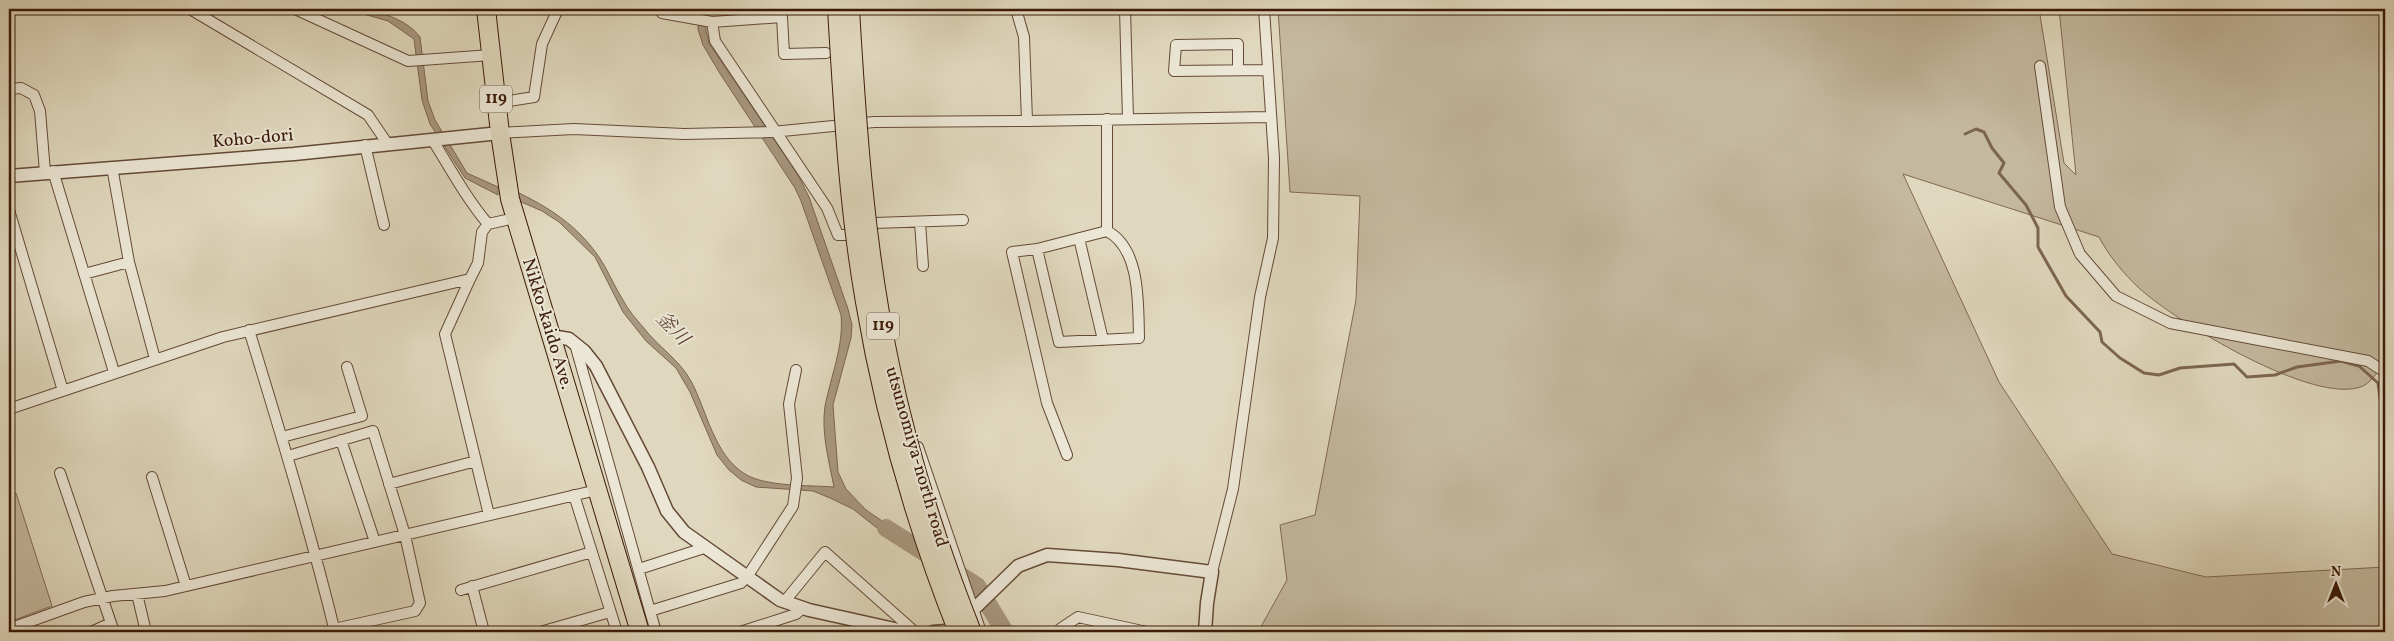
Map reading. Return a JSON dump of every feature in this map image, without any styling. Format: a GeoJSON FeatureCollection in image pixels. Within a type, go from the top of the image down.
{"type":"FeatureCollection","features":[{"type":"Feature","properties":{"kind":"highway","name":"Nikko-kaido Ave."},"geometry":{"type":"LineString","coordinates":[[486,9],[496,103],[509,195],[640,632]]}},
{"type":"Feature","properties":{"kind":"highway","name":"utsunomiya-north road"},"geometry":{"type":"LineString","coordinates":[[837,9],[849,178],[856,242],[877,368],[897,452],[954,630]]}},
{"type":"Feature","properties":{"kind":"highway","name":"utsunomiya-north road"},"geometry":{"type":"LineString","coordinates":[[850,9],[869,240],[890,365],[909,448],[933,526],[972,632]]}},
{"type":"Feature","properties":{"kind":"street"},"geometry":{"type":"LineString","coordinates":[[190,9],[368,115],[387,143]]}},
{"type":"Feature","properties":{"kind":"street"},"geometry":{"type":"LineString","coordinates":[[295,9],[408,61],[491,55]]}},
{"type":"Feature","properties":{"kind":"street"},"geometry":{"type":"LineString","coordinates":[[430,9],[446,9]]}},
{"type":"Feature","properties":{"kind":"street"},"geometry":{"type":"LineString","coordinates":[[496,103],[534,97],[542,44],[558,9]]}},
{"type":"Feature","properties":{"kind":"street"},"geometry":{"type":"LineString","coordinates":[[659,9],[662,13],[712,22],[782,13],[784,54],[826,53]]}},
{"type":"Feature","properties":{"kind":"street"},"geometry":{"type":"LineString","coordinates":[[829,9],[837,125],[848,235],[862,330],[895,466],[954,630]]}},
{"type":"Feature","properties":{"kind":"street"},"geometry":{"type":"LineString","coordinates":[[856,9],[863,123],[880,277],[904,405],[981,632]]}},
{"type":"Feature","properties":{"kind":"street"},"geometry":{"type":"LineString","coordinates":[[1016,9],[1024,37],[1027,121]]}},
{"type":"Feature","properties":{"kind":"street"},"geometry":{"type":"LineString","coordinates":[[1125,9],[1128,118]]}},
{"type":"Feature","properties":{"kind":"street"},"geometry":{"type":"LineString","coordinates":[[1205,632],[1212,572],[1233,488],[1260,297],[1273,238],[1274,158],[1264,9]]}},
{"type":"Feature","properties":{"kind":"street"},"geometry":{"type":"LineString","coordinates":[[712,22],[715,41],[827,208],[838,235],[848,235]]}},
{"type":"Feature","properties":{"kind":"street"},"geometry":{"type":"LineString","coordinates":[[1238,70],[1238,44],[1176,45],[1174,71],[1267,70]]}},
{"type":"Feature","properties":{"kind":"street"},"geometry":{"type":"LineString","coordinates":[[2040,66],[2060,207],[2080,254],[2116,296],[2170,323],[2368,360],[2385,372]]}},
{"type":"Feature","properties":{"kind":"street"},"geometry":{"type":"LineString","coordinates":[[9,89],[21,88],[34,95],[40,111],[49,172],[84,274],[114,372]]}},
{"type":"Feature","properties":{"kind":"street"},"geometry":{"type":"LineString","coordinates":[[500,134],[574,129],[684,134],[776,132],[863,123],[1270,117]]}},
{"type":"Feature","properties":{"kind":"street"},"geometry":{"type":"LineString","coordinates":[[1107,119],[1107,231]]}},
{"type":"Feature","properties":{"kind":"street","name":"Koho-dori"},"geometry":{"type":"LineString","coordinates":[[9,176],[266,156],[439,138],[500,134]]}},
{"type":"Feature","properties":{"kind":"street"},"geometry":{"type":"LineString","coordinates":[[439,138],[470,203],[488,224]]}},
{"type":"Feature","properties":{"kind":"street"},"geometry":{"type":"LineString","coordinates":[[365,145],[384,225]]}},
{"type":"Feature","properties":{"kind":"street"},"geometry":{"type":"LineString","coordinates":[[112,167],[129,262],[155,359]]}},
{"type":"Feature","properties":{"kind":"street"},"geometry":{"type":"LineString","coordinates":[[9,210],[63,391]]}},
{"type":"Feature","properties":{"kind":"street"},"geometry":{"type":"LineString","coordinates":[[489,515],[445,334],[478,263],[482,232],[488,224],[515,218]]}},
{"type":"Feature","properties":{"kind":"street"},"geometry":{"type":"LineString","coordinates":[[874,224],[963,220]]}},
{"type":"Feature","properties":{"kind":"street"},"geometry":{"type":"LineString","coordinates":[[920,222],[923,266]]}},
{"type":"Feature","properties":{"kind":"street"},"geometry":{"type":"LineString","coordinates":[[1037,249],[1059,342],[1140,338],[1138,299],[1132,264],[1117,236],[1107,231],[1037,249],[1012,252],[1047,403],[1067,454]]}},
{"type":"Feature","properties":{"kind":"street"},"geometry":{"type":"LineString","coordinates":[[1080,238],[1103,340]]}},
{"type":"Feature","properties":{"kind":"street"},"geometry":{"type":"LineString","coordinates":[[84,274],[129,262]]}},
{"type":"Feature","properties":{"kind":"street"},"geometry":{"type":"LineString","coordinates":[[9,409],[114,372],[249,330],[470,279]]}},
{"type":"Feature","properties":{"kind":"street"},"geometry":{"type":"LineString","coordinates":[[249,330],[288,456],[316,556],[334,631],[414,611],[420,603],[405,535],[373,430],[288,456]]}},
{"type":"Feature","properties":{"kind":"street"},"geometry":{"type":"LineString","coordinates":[[552,336],[569,339],[590,359],[608,387],[668,511],[684,532],[704,548],[785,602],[803,608],[908,632]]}},
{"type":"Feature","properties":{"kind":"street"},"geometry":{"type":"LineString","coordinates":[[575,344],[656,632]]}},
{"type":"Feature","properties":{"kind":"street"},"geometry":{"type":"LineString","coordinates":[[282,437],[362,416],[348,367]]}},
{"type":"Feature","properties":{"kind":"street"},"geometry":{"type":"LineString","coordinates":[[650,611],[734,585],[748,577],[793,506],[796,496],[797,478],[790,404],[796,370]]}},
{"type":"Feature","properties":{"kind":"street"},"geometry":{"type":"LineString","coordinates":[[341,440],[374,542]]}},
{"type":"Feature","properties":{"kind":"street"},"geometry":{"type":"LineString","coordinates":[[389,484],[476,461]]}},
{"type":"Feature","properties":{"kind":"street"},"geometry":{"type":"LineString","coordinates":[[60,473],[112,628],[91,632]]}},
{"type":"Feature","properties":{"kind":"street"},"geometry":{"type":"LineString","coordinates":[[152,477],[186,586]]}},
{"type":"Feature","properties":{"kind":"street"},"geometry":{"type":"LineString","coordinates":[[9,629],[84,602],[186,586],[597,490]]}},
{"type":"Feature","properties":{"kind":"street"},"geometry":{"type":"LineString","coordinates":[[574,495],[617,632]]}},
{"type":"Feature","properties":{"kind":"street"},"geometry":{"type":"LineString","coordinates":[[639,569],[704,548]]}},
{"type":"Feature","properties":{"kind":"street"},"geometry":{"type":"LineString","coordinates":[[461,590],[592,552]]}},
{"type":"Feature","properties":{"kind":"street"},"geometry":{"type":"LineString","coordinates":[[785,602],[825,552],[915,632]]}},
{"type":"Feature","properties":{"kind":"street"},"geometry":{"type":"LineString","coordinates":[[933,632],[954,630],[1018,566],[1047,555],[1118,560],[1212,572]]}},
{"type":"Feature","properties":{"kind":"street"},"geometry":{"type":"LineString","coordinates":[[472,586],[484,632]]}},
{"type":"Feature","properties":{"kind":"street"},"geometry":{"type":"LineString","coordinates":[[137,594],[146,632]]}},
{"type":"Feature","properties":{"kind":"street"},"geometry":{"type":"LineString","coordinates":[[740,632],[796,614],[803,608]]}},
{"type":"Feature","properties":{"kind":"street"},"geometry":{"type":"LineString","coordinates":[[540,632],[610,612]]}},
{"type":"Feature","properties":{"kind":"street"},"geometry":{"type":"LineString","coordinates":[[1060,632],[1060,629],[1078,617],[1147,632]]}},
{"type":"Feature","properties":{"kind":"shaded area"},"geometry":{"type":"Polygon","coordinates":[[[346,9],[366,10],[387,15],[405,24],[420,37],[428,101],[435,120],[467,173],[498,187],[498,195],[465,178],[430,124],[422,100],[414,39],[388,21],[346,9]]]}},
{"type":"Feature","properties":{"kind":"shaded area"},"geometry":{"type":"Polygon","coordinates":[[[699,9],[705,9],[706,31],[709,43],[798,175],[809,197],[852,325],[851,338],[833,405],[838,472],[846,489],[866,510],[907,538],[901,547],[853,509],[830,498],[813,491],[756,487],[741,480],[729,470],[717,455],[690,392],[676,368],[646,341],[623,312],[595,257],[559,222],[542,211],[519,201],[517,192],[552,211],[573,227],[591,246],[630,311],[686,373],[697,393],[712,432],[734,466],[745,474],[764,481],[788,485],[834,487],[826,447],[824,416],[841,338],[841,315],[795,188],[703,45],[698,29],[699,9]]]}},
{"type":"Feature","properties":{"kind":"shaded area"},"geometry":{"type":"Polygon","coordinates":[[[1278,9],[2039,9],[2064,163],[2076,175],[2059,9],[2385,9],[2385,361],[2373,378],[2363,386],[2341,389],[2313,384],[2281,373],[2213,339],[2157,303],[2139,288],[2117,264],[2099,237],[1903,174],[1999,382],[2112,554],[2206,577],[2385,567],[2385,632],[1258,632],[1287,580],[1280,525],[1315,515],[1356,300],[1360,196],[1290,192],[1278,9]]]}},
{"type":"Feature","properties":{"kind":"shaded area"},"geometry":{"type":"Polygon","coordinates":[[[16,493],[52,606],[9,622],[9,495],[16,493]]]}},
{"type":"Feature","properties":{"kind":"shaded area"},"geometry":{"type":"Polygon","coordinates":[[[997,605],[1011,632],[1002,632],[990,611],[997,605]]]}},
{"type":"Feature","properties":{"kind":"waterway"},"geometry":{"type":"LineString","coordinates":[[1965,134],[1976,129],[1984,132],[1992,148],[2004,163],[1999,173],[2026,205],[2038,228],[2038,247],[2066,296],[2100,332],[2102,342],[2120,358],[2144,373],[2159,375],[2180,368],[2234,364],[2247,377],[2275,375],[2297,367],[2341,361],[2359,366],[2378,383],[2381,404],[2385,409]]}},
{"type":"Feature","properties":{"kind":"waterway","name":"釜川"},"geometry":{"type":"LineString","coordinates":[[886,528],[977,586],[1005,632]]}}]}
